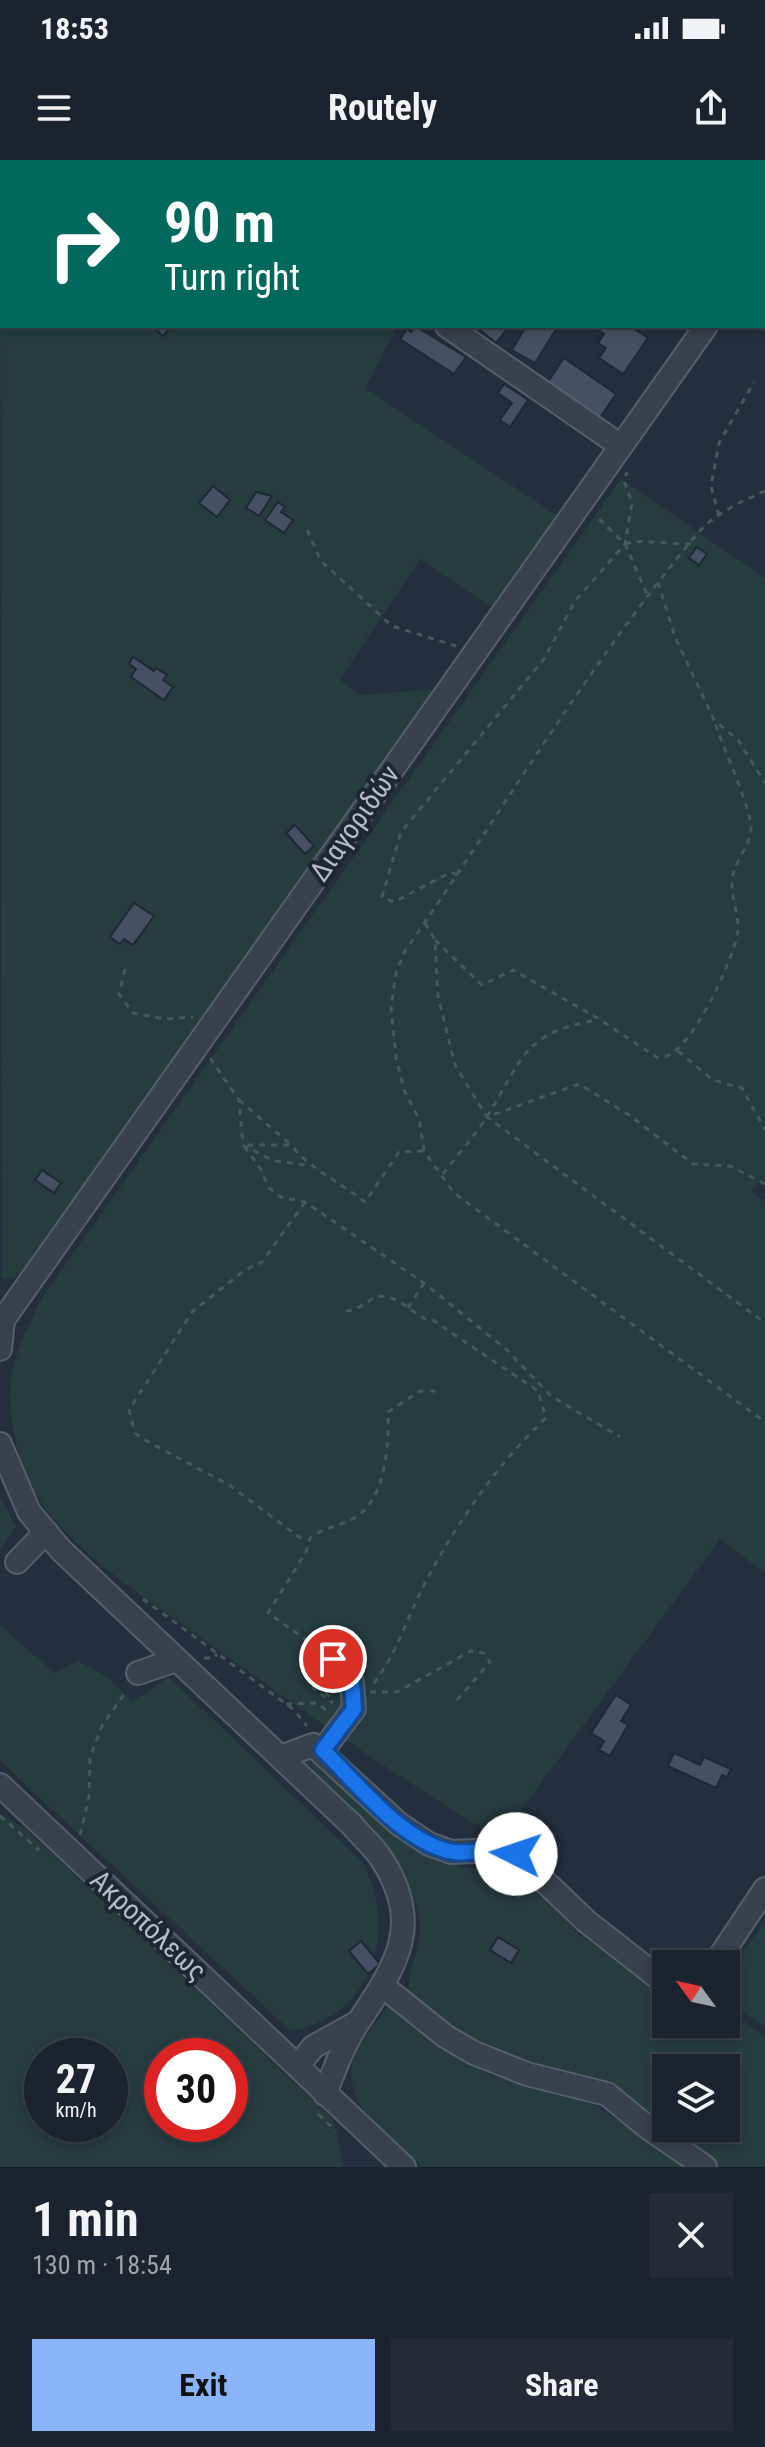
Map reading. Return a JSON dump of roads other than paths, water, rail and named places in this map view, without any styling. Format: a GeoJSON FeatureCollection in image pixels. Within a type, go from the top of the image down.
{"type":"FeatureCollection","features":[{"type":"Feature","properties":{"kind":"street"},"geometry":{"type":"LineString","coordinates":[[450,328],[621,446]]}},
{"type":"Feature","properties":{"kind":"street","name":"Διαγοριδών"},"geometry":{"type":"LineString","coordinates":[[2,1318],[705,328]]}},
{"type":"Feature","properties":{"kind":"street"},"geometry":{"type":"LineString","coordinates":[[0,1349],[2,1318]]}},
{"type":"Feature","properties":{"kind":"street"},"geometry":{"type":"LineString","coordinates":[[0,1444],[15,1486],[29,1512],[46,1532],[380,1856],[398,1891],[402,1934],[398,1960],[342,2052],[325,2094]]}},
{"type":"Feature","properties":{"kind":"street"},"geometry":{"type":"LineString","coordinates":[[17,1562],[46,1532]]}},
{"type":"Feature","properties":{"kind":"street"},"geometry":{"type":"LineString","coordinates":[[323,1750],[354,1709],[352,1682],[333,1659]]}},
{"type":"Feature","properties":{"kind":"street"},"geometry":{"type":"LineString","coordinates":[[138,1673],[176,1660]]}},
{"type":"Feature","properties":{"kind":"street"},"geometry":{"type":"LineString","coordinates":[[281,1757],[303,1746],[313,1745],[323,1750],[399,1824],[429,1844],[451,1852],[498,1850],[516,1854],[586,1921],[652,1973]]}},
{"type":"Feature","properties":{"kind":"street","name":"Ακροπόλεως"},"geometry":{"type":"LineString","coordinates":[[0,1785],[404,2167]]}},
{"type":"Feature","properties":{"kind":"street"},"geometry":{"type":"LineString","coordinates":[[724,1950],[765,1889]]}},
{"type":"Feature","properties":{"kind":"street"},"geometry":{"type":"LineString","coordinates":[[384,1987],[445,2036],[474,2053],[527,2074],[607,2094],[647,2127],[705,2167]]}},
{"type":"Feature","properties":{"kind":"street"},"geometry":{"type":"LineString","coordinates":[[298,2066],[313,2047],[359,2021]]}}]}
